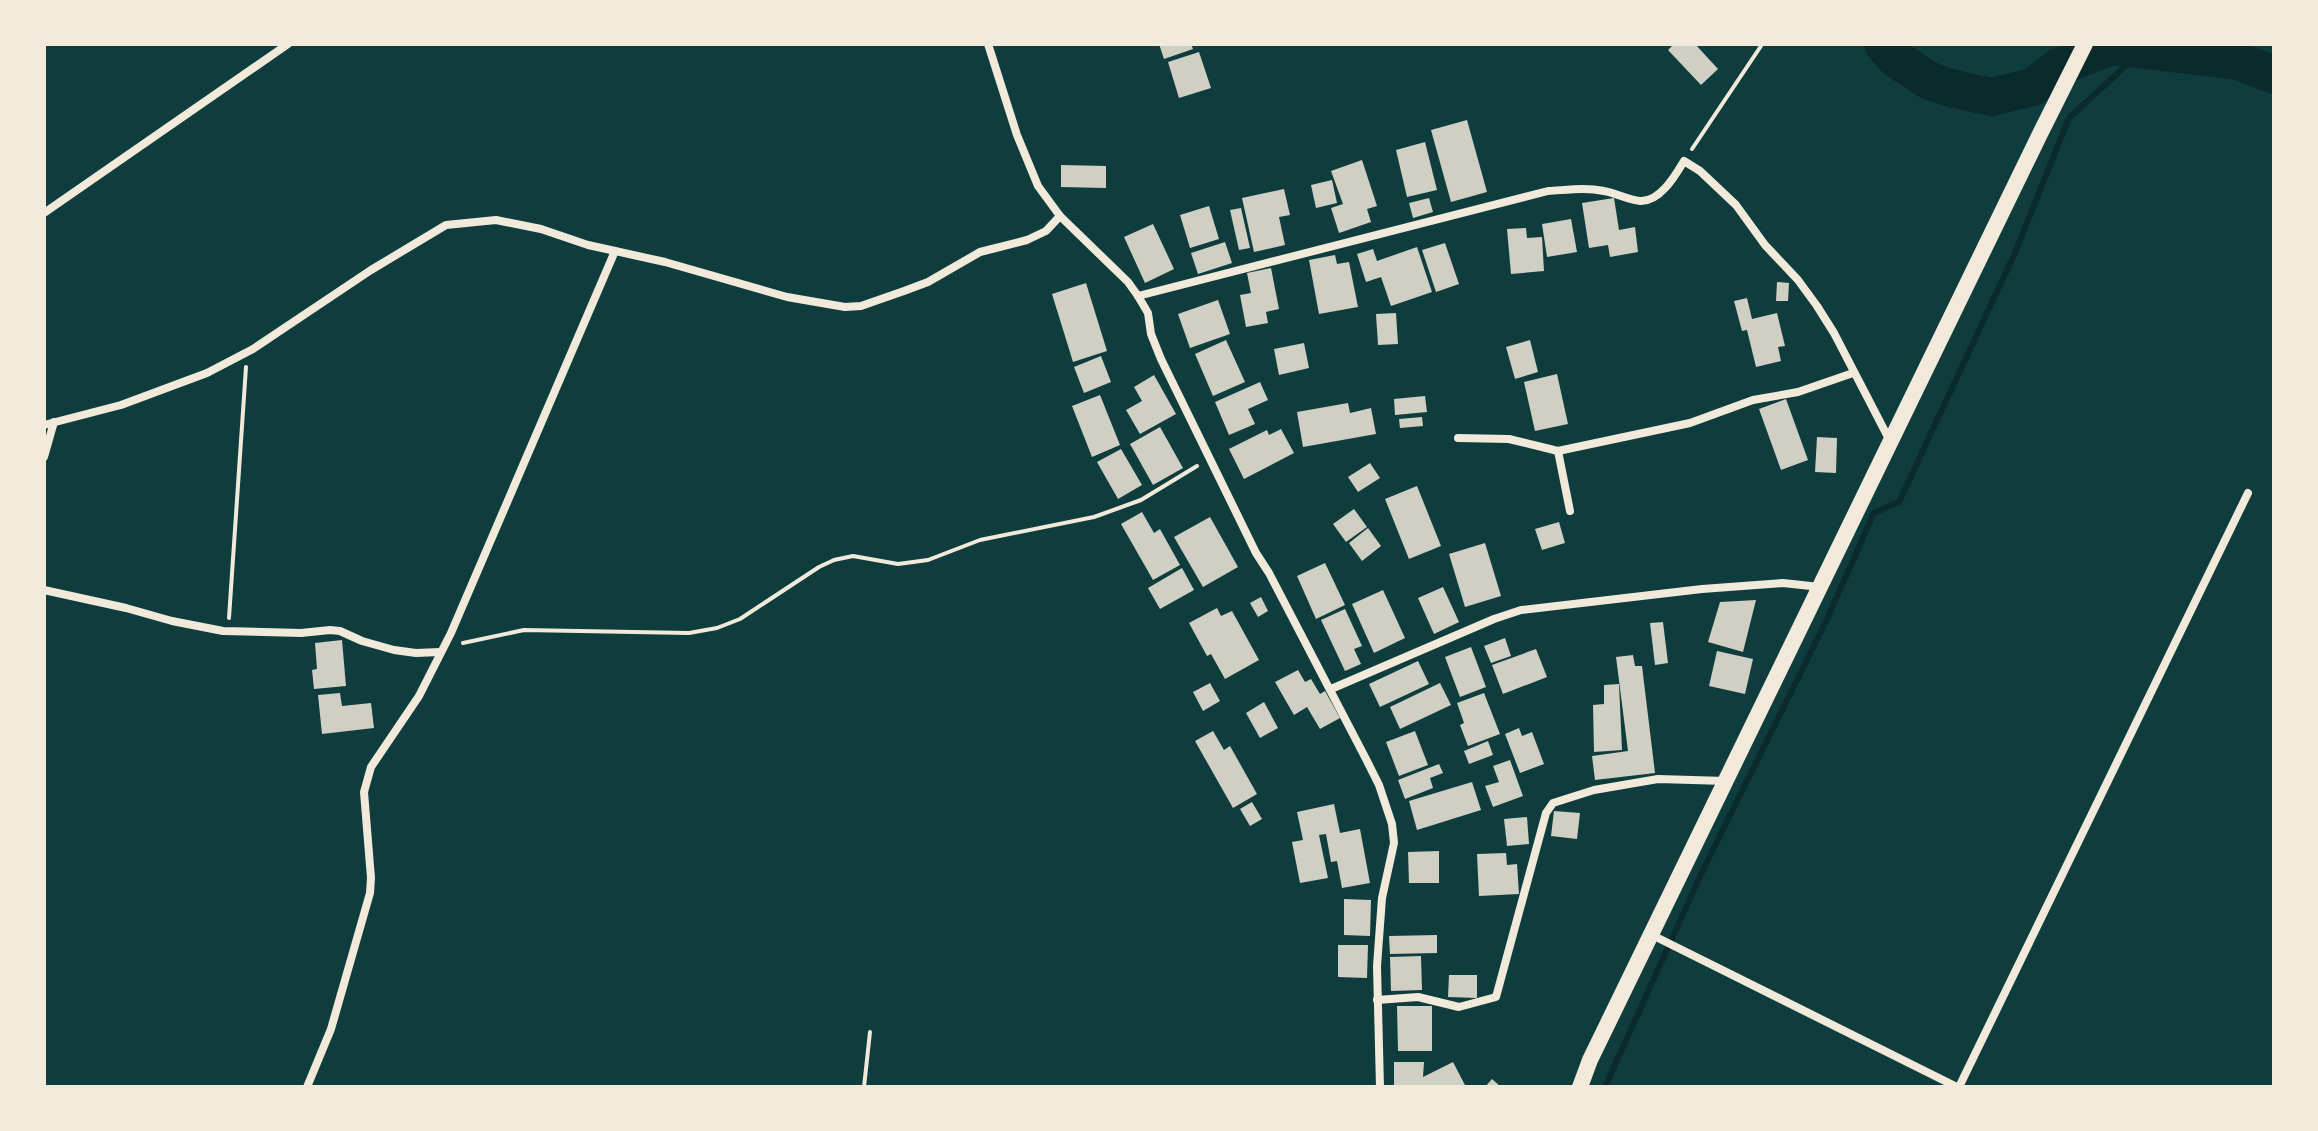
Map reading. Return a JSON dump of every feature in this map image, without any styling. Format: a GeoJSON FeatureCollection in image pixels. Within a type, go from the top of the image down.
{"type":"FeatureCollection","features":[{"type":"Feature","properties":{"kind":"main road"},"geometry":{"type":"LineString","coordinates":[[1580,1087],[1590,1060],[2085,44]]}},
{"type":"Feature","properties":{"kind":"street"},"geometry":{"type":"LineString","coordinates":[[44,213],[288,44]]}},
{"type":"Feature","properties":{"kind":"street"},"geometry":{"type":"LineString","coordinates":[[988,44],[1003,95],[1038,186],[1060,216],[1128,282],[1148,313],[1151,334],[1161,359],[1209,458],[1379,785],[1392,824],[1394,843],[1382,898],[1377,1000],[1380,1087]]}},
{"type":"Feature","properties":{"kind":"street"},"geometry":{"type":"LineString","coordinates":[[1138,296],[1548,191],[1601,190],[1641,201],[1656,197],[1684,161],[1700,171],[1736,205],[1765,245],[1798,280],[1834,333],[1890,441]]}},
{"type":"Feature","properties":{"kind":"street"},"geometry":{"type":"LineString","coordinates":[[44,425],[121,405],[207,373],[244,354],[371,270],[446,225],[496,220],[541,229],[787,297],[845,307],[861,306],[928,282],[980,252],[1027,240],[1046,231],[1060,216]]}},
{"type":"Feature","properties":{"kind":"street"},"geometry":{"type":"LineString","coordinates":[[307,1087],[331,1029],[370,893],[364,792],[368,777],[379,753],[419,696],[447,641],[615,251]]}},
{"type":"Feature","properties":{"kind":"street"},"geometry":{"type":"LineString","coordinates":[[1458,438],[1509,439],[1558,451],[1690,423],[1753,400],[1798,392],[1853,373]]}},
{"type":"Feature","properties":{"kind":"street"},"geometry":{"type":"LineString","coordinates":[[44,457],[54,422]]}},
{"type":"Feature","properties":{"kind":"street"},"geometry":{"type":"LineString","coordinates":[[1558,451],[1570,511]]}},
{"type":"Feature","properties":{"kind":"street"},"geometry":{"type":"LineString","coordinates":[[1652,935],[1958,1087],[2248,493]]}},
{"type":"Feature","properties":{"kind":"street"},"geometry":{"type":"LineString","coordinates":[[1331,689],[1521,610],[1747,585],[1783,583],[1820,587]]}},
{"type":"Feature","properties":{"kind":"street"},"geometry":{"type":"LineString","coordinates":[[44,590],[223,631],[301,633],[330,630],[394,650],[440,652]]}},
{"type":"Feature","properties":{"kind":"street"},"geometry":{"type":"LineString","coordinates":[[1377,1000],[1418,997],[1459,1007],[1496,997],[1546,813],[1553,803],[1594,790],[1658,779],[1727,781]]}},
{"type":"Feature","properties":{"kind":"path"},"geometry":{"type":"LineString","coordinates":[[1684,161],[1761,46]]}},
{"type":"Feature","properties":{"kind":"path"},"geometry":{"type":"LineString","coordinates":[[223,631],[231,602],[246,366],[244,354]]}},
{"type":"Feature","properties":{"kind":"path"},"geometry":{"type":"LineString","coordinates":[[447,641],[463,643],[524,630],[689,633],[717,628],[740,619],[834,560],[853,556],[898,564],[928,560],[980,540],[1094,517],[1141,500],[1209,458]]}},
{"type":"Feature","properties":{"kind":"path"},"geometry":{"type":"LineString","coordinates":[[864,1087],[870,1032]]}},
{"type":"Feature","properties":{"kind":"building"},"geometry":{"type":"Polygon","coordinates":[[[1159,44],[1191,44],[1193,49],[1164,59],[1159,44]]]}},
{"type":"Feature","properties":{"kind":"building"},"geometry":{"type":"Polygon","coordinates":[[[1674,44],[1695,44],[1718,69],[1701,85],[1668,50],[1674,44]]]}},
{"type":"Feature","properties":{"kind":"building"},"geometry":{"type":"Polygon","coordinates":[[[1199,52],[1211,88],[1179,98],[1168,62],[1199,52]]]}},
{"type":"Feature","properties":{"kind":"building"},"geometry":{"type":"Polygon","coordinates":[[[1467,120],[1487,192],[1451,202],[1431,130],[1467,120]]]}},
{"type":"Feature","properties":{"kind":"building"},"geometry":{"type":"Polygon","coordinates":[[[1425,142],[1437,190],[1407,197],[1396,150],[1425,142]]]}},
{"type":"Feature","properties":{"kind":"building"},"geometry":{"type":"Polygon","coordinates":[[[1362,160],[1377,206],[1367,209],[1371,222],[1339,233],[1331,208],[1343,204],[1331,171],[1362,160]]]}},
{"type":"Feature","properties":{"kind":"building"},"geometry":{"type":"Polygon","coordinates":[[[1061,165],[1106,166],[1106,188],[1061,187],[1061,165]]]}},
{"type":"Feature","properties":{"kind":"building"},"geometry":{"type":"Polygon","coordinates":[[[1332,180],[1337,203],[1316,208],[1311,185],[1332,180]]]}},
{"type":"Feature","properties":{"kind":"building"},"geometry":{"type":"Polygon","coordinates":[[[1284,189],[1290,215],[1279,217],[1285,245],[1254,252],[1242,198],[1284,189]]]}},
{"type":"Feature","properties":{"kind":"building"},"geometry":{"type":"Polygon","coordinates":[[[1429,198],[1433,212],[1413,218],[1409,203],[1429,198]]]}},
{"type":"Feature","properties":{"kind":"building"},"geometry":{"type":"Polygon","coordinates":[[[1614,198],[1619,230],[1635,227],[1638,252],[1610,257],[1608,245],[1589,248],[1582,203],[1614,198]]]}},
{"type":"Feature","properties":{"kind":"building"},"geometry":{"type":"Polygon","coordinates":[[[1209,206],[1219,239],[1190,248],[1180,215],[1209,206]]]}},
{"type":"Feature","properties":{"kind":"building"},"geometry":{"type":"Polygon","coordinates":[[[1241,208],[1250,248],[1239,250],[1230,210],[1241,208]]]}},
{"type":"Feature","properties":{"kind":"building"},"geometry":{"type":"Polygon","coordinates":[[[1571,219],[1577,252],[1547,257],[1542,224],[1571,219]]]}},
{"type":"Feature","properties":{"kind":"building"},"geometry":{"type":"Polygon","coordinates":[[[1153,224],[1174,269],[1145,283],[1124,237],[1153,224]]]}},
{"type":"Feature","properties":{"kind":"building"},"geometry":{"type":"Polygon","coordinates":[[[1526,228],[1527,238],[1542,237],[1544,271],[1511,274],[1507,229],[1526,228]]]}},
{"type":"Feature","properties":{"kind":"building"},"geometry":{"type":"Polygon","coordinates":[[[1225,242],[1232,263],[1198,274],[1191,253],[1225,242]]]}},
{"type":"Feature","properties":{"kind":"building"},"geometry":{"type":"Polygon","coordinates":[[[1445,243],[1459,284],[1436,292],[1422,250],[1445,243]]]}},
{"type":"Feature","properties":{"kind":"building"},"geometry":{"type":"Polygon","coordinates":[[[1417,247],[1432,292],[1391,306],[1381,277],[1366,282],[1357,254],[1373,249],[1377,261],[1417,247]]]}},
{"type":"Feature","properties":{"kind":"building"},"geometry":{"type":"Polygon","coordinates":[[[1335,255],[1337,264],[1349,262],[1358,307],[1319,314],[1309,260],[1335,255]]]}},
{"type":"Feature","properties":{"kind":"building"},"geometry":{"type":"Polygon","coordinates":[[[1271,268],[1279,309],[1266,312],[1268,323],[1246,327],[1240,295],[1251,293],[1247,273],[1271,268]]]}},
{"type":"Feature","properties":{"kind":"building"},"geometry":{"type":"Polygon","coordinates":[[[1777,282],[1789,283],[1788,301],[1776,301],[1777,282]]]}},
{"type":"Feature","properties":{"kind":"building"},"geometry":{"type":"Polygon","coordinates":[[[1086,283],[1107,351],[1073,362],[1052,294],[1086,283]]]}},
{"type":"Feature","properties":{"kind":"building"},"geometry":{"type":"Polygon","coordinates":[[[1747,298],[1752,319],[1777,313],[1785,346],[1778,347],[1781,361],[1756,367],[1747,330],[1742,331],[1734,301],[1747,298]]]}},
{"type":"Feature","properties":{"kind":"building"},"geometry":{"type":"Polygon","coordinates":[[[1218,300],[1230,334],[1190,348],[1178,314],[1218,300]]]}},
{"type":"Feature","properties":{"kind":"building"},"geometry":{"type":"Polygon","coordinates":[[[1396,313],[1398,344],[1378,345],[1376,314],[1396,313]]]}},
{"type":"Feature","properties":{"kind":"building"},"geometry":{"type":"Polygon","coordinates":[[[1226,340],[1245,382],[1213,396],[1195,354],[1226,340]]]}},
{"type":"Feature","properties":{"kind":"building"},"geometry":{"type":"Polygon","coordinates":[[[1530,340],[1538,372],[1515,379],[1506,347],[1530,340]]]}},
{"type":"Feature","properties":{"kind":"building"},"geometry":{"type":"Polygon","coordinates":[[[1304,343],[1309,368],[1279,375],[1274,349],[1304,343]]]}},
{"type":"Feature","properties":{"kind":"building"},"geometry":{"type":"Polygon","coordinates":[[[1101,356],[1111,382],[1084,393],[1074,367],[1101,356]]]}},
{"type":"Feature","properties":{"kind":"building"},"geometry":{"type":"Polygon","coordinates":[[[1557,374],[1568,424],[1535,431],[1524,382],[1557,374]]]}},
{"type":"Feature","properties":{"kind":"building"},"geometry":{"type":"Polygon","coordinates":[[[1154,375],[1176,414],[1140,434],[1126,410],[1142,401],[1134,387],[1154,375]]]}},
{"type":"Feature","properties":{"kind":"building"},"geometry":{"type":"Polygon","coordinates":[[[1260,382],[1268,400],[1248,409],[1255,424],[1229,435],[1215,402],[1260,382]]]}},
{"type":"Feature","properties":{"kind":"building"},"geometry":{"type":"Polygon","coordinates":[[[1100,395],[1120,445],[1092,457],[1072,406],[1100,395]]]}},
{"type":"Feature","properties":{"kind":"building"},"geometry":{"type":"Polygon","coordinates":[[[1425,396],[1427,412],[1395,415],[1394,399],[1425,396]]]}},
{"type":"Feature","properties":{"kind":"building"},"geometry":{"type":"Polygon","coordinates":[[[1786,399],[1808,460],[1781,470],[1759,409],[1786,399]]]}},
{"type":"Feature","properties":{"kind":"building"},"geometry":{"type":"Polygon","coordinates":[[[1348,403],[1350,413],[1371,408],[1376,434],[1303,447],[1297,412],[1348,403]]]}},
{"type":"Feature","properties":{"kind":"building"},"geometry":{"type":"Polygon","coordinates":[[[1422,417],[1423,426],[1400,428],[1399,419],[1422,417]]]}},
{"type":"Feature","properties":{"kind":"building"},"geometry":{"type":"Polygon","coordinates":[[[1160,427],[1183,468],[1153,485],[1130,444],[1160,427]]]}},
{"type":"Feature","properties":{"kind":"building"},"geometry":{"type":"Polygon","coordinates":[[[1281,429],[1294,453],[1244,479],[1229,449],[1267,430],[1269,435],[1281,429]]]}},
{"type":"Feature","properties":{"kind":"building"},"geometry":{"type":"Polygon","coordinates":[[[1817,437],[1837,438],[1836,473],[1815,472],[1817,437]]]}},
{"type":"Feature","properties":{"kind":"building"},"geometry":{"type":"Polygon","coordinates":[[[1121,449],[1142,485],[1118,499],[1097,462],[1121,449]]]}},
{"type":"Feature","properties":{"kind":"building"},"geometry":{"type":"Polygon","coordinates":[[[1370,463],[1380,478],[1358,492],[1348,477],[1370,463]]]}},
{"type":"Feature","properties":{"kind":"building"},"geometry":{"type":"Polygon","coordinates":[[[1417,486],[1441,546],[1409,559],[1385,499],[1417,486]]]}},
{"type":"Feature","properties":{"kind":"building"},"geometry":{"type":"Polygon","coordinates":[[[1354,509],[1367,527],[1346,542],[1333,524],[1354,509]]]}},
{"type":"Feature","properties":{"kind":"building"},"geometry":{"type":"Polygon","coordinates":[[[1142,512],[1154,533],[1160,529],[1180,565],[1153,580],[1121,524],[1142,512]]]}},
{"type":"Feature","properties":{"kind":"building"},"geometry":{"type":"Polygon","coordinates":[[[1210,517],[1238,567],[1203,587],[1174,537],[1210,517]]]}},
{"type":"Feature","properties":{"kind":"building"},"geometry":{"type":"Polygon","coordinates":[[[1559,522],[1565,543],[1542,550],[1535,529],[1559,522]]]}},
{"type":"Feature","properties":{"kind":"building"},"geometry":{"type":"Polygon","coordinates":[[[1368,528],[1381,546],[1362,561],[1349,543],[1368,528]]]}},
{"type":"Feature","properties":{"kind":"building"},"geometry":{"type":"Polygon","coordinates":[[[1485,543],[1501,596],[1465,607],[1449,554],[1485,543]]]}},
{"type":"Feature","properties":{"kind":"building"},"geometry":{"type":"Polygon","coordinates":[[[1325,563],[1345,605],[1316,619],[1297,576],[1325,563]]]}},
{"type":"Feature","properties":{"kind":"building"},"geometry":{"type":"Polygon","coordinates":[[[1182,568],[1194,590],[1160,609],[1148,588],[1182,568]]]}},
{"type":"Feature","properties":{"kind":"building"},"geometry":{"type":"Polygon","coordinates":[[[1443,587],[1459,622],[1434,634],[1418,598],[1443,587]]]}},
{"type":"Feature","properties":{"kind":"building"},"geometry":{"type":"Polygon","coordinates":[[[1383,590],[1405,638],[1374,653],[1352,604],[1383,590]]]}},
{"type":"Feature","properties":{"kind":"building"},"geometry":{"type":"Polygon","coordinates":[[[1261,597],[1268,611],[1258,617],[1250,603],[1261,597]]]}},
{"type":"Feature","properties":{"kind":"building"},"geometry":{"type":"Polygon","coordinates":[[[1756,600],[1743,652],[1708,642],[1720,602],[1756,600]]]}},
{"type":"Feature","properties":{"kind":"building"},"geometry":{"type":"Polygon","coordinates":[[[1217,608],[1221,616],[1232,611],[1259,660],[1225,679],[1211,654],[1207,656],[1189,623],[1217,608]]]}},
{"type":"Feature","properties":{"kind":"building"},"geometry":{"type":"Polygon","coordinates":[[[1345,609],[1362,646],[1354,649],[1361,664],[1345,671],[1321,620],[1345,609]]]}},
{"type":"Feature","properties":{"kind":"building"},"geometry":{"type":"Polygon","coordinates":[[[1663,622],[1668,663],[1655,665],[1650,623],[1663,622]]]}},
{"type":"Feature","properties":{"kind":"building"},"geometry":{"type":"Polygon","coordinates":[[[1505,638],[1511,656],[1491,663],[1484,646],[1505,638]]]}},
{"type":"Feature","properties":{"kind":"building"},"geometry":{"type":"Polygon","coordinates":[[[342,640],[346,686],[314,689],[312,670],[317,669],[315,643],[342,640]]]}},
{"type":"Feature","properties":{"kind":"building"},"geometry":{"type":"Polygon","coordinates":[[[1471,647],[1486,687],[1460,697],[1445,657],[1471,647]]]}},
{"type":"Feature","properties":{"kind":"building"},"geometry":{"type":"Polygon","coordinates":[[[1536,649],[1547,677],[1503,694],[1492,665],[1536,649]]]}},
{"type":"Feature","properties":{"kind":"building"},"geometry":{"type":"Polygon","coordinates":[[[1717,651],[1753,659],[1745,694],[1709,686],[1717,651]]]}},
{"type":"Feature","properties":{"kind":"building"},"geometry":{"type":"Polygon","coordinates":[[[1633,655],[1635,666],[1642,666],[1655,773],[1595,780],[1592,756],[1628,751],[1616,657],[1633,655]]]}},
{"type":"Feature","properties":{"kind":"building"},"geometry":{"type":"Polygon","coordinates":[[[1418,661],[1429,684],[1380,707],[1369,684],[1418,661]]]}},
{"type":"Feature","properties":{"kind":"building"},"geometry":{"type":"Polygon","coordinates":[[[1298,670],[1305,682],[1311,679],[1320,694],[1325,691],[1340,718],[1320,729],[1307,707],[1294,715],[1275,682],[1298,670]]]}},
{"type":"Feature","properties":{"kind":"building"},"geometry":{"type":"Polygon","coordinates":[[[1210,683],[1220,701],[1203,711],[1193,692],[1210,683]]]}},
{"type":"Feature","properties":{"kind":"building"},"geometry":{"type":"Polygon","coordinates":[[[1440,683],[1451,705],[1400,729],[1390,707],[1440,683]]]}},
{"type":"Feature","properties":{"kind":"building"},"geometry":{"type":"Polygon","coordinates":[[[1619,684],[1622,750],[1594,752],[1593,705],[1604,704],[1604,685],[1619,684]]]}},
{"type":"Feature","properties":{"kind":"building"},"geometry":{"type":"Polygon","coordinates":[[[340,693],[342,706],[371,703],[374,728],[322,734],[318,695],[340,693]]]}},
{"type":"Feature","properties":{"kind":"building"},"geometry":{"type":"Polygon","coordinates":[[[1484,693],[1500,734],[1468,746],[1460,725],[1464,723],[1457,703],[1484,693]]]}},
{"type":"Feature","properties":{"kind":"building"},"geometry":{"type":"Polygon","coordinates":[[[1264,702],[1278,728],[1260,738],[1246,713],[1264,702]]]}},
{"type":"Feature","properties":{"kind":"building"},"geometry":{"type":"Polygon","coordinates":[[[1519,728],[1522,736],[1532,732],[1544,764],[1520,773],[1505,734],[1519,728]]]}},
{"type":"Feature","properties":{"kind":"building"},"geometry":{"type":"Polygon","coordinates":[[[1213,731],[1224,750],[1230,746],[1257,794],[1233,808],[1195,741],[1213,731]]]}},
{"type":"Feature","properties":{"kind":"building"},"geometry":{"type":"Polygon","coordinates":[[[1415,731],[1428,765],[1399,776],[1386,742],[1415,731]]]}},
{"type":"Feature","properties":{"kind":"building"},"geometry":{"type":"Polygon","coordinates":[[[1488,741],[1493,755],[1469,764],[1464,751],[1488,741]]]}},
{"type":"Feature","properties":{"kind":"building"},"geometry":{"type":"Polygon","coordinates":[[[1510,760],[1523,796],[1493,807],[1485,786],[1499,782],[1493,766],[1510,760]]]}},
{"type":"Feature","properties":{"kind":"building"},"geometry":{"type":"Polygon","coordinates":[[[1439,764],[1443,773],[1430,778],[1433,788],[1405,799],[1398,780],[1439,764]]]}},
{"type":"Feature","properties":{"kind":"building"},"geometry":{"type":"Polygon","coordinates":[[[1472,782],[1481,810],[1417,830],[1409,801],[1472,782]]]}},
{"type":"Feature","properties":{"kind":"building"},"geometry":{"type":"Polygon","coordinates":[[[1252,802],[1262,819],[1250,826],[1240,809],[1252,802]]]}},
{"type":"Feature","properties":{"kind":"building"},"geometry":{"type":"Polygon","coordinates":[[[1334,804],[1340,833],[1360,829],[1370,883],[1342,888],[1337,861],[1331,862],[1326,834],[1319,835],[1328,878],[1300,883],[1292,842],[1303,840],[1297,812],[1334,804]]]}},
{"type":"Feature","properties":{"kind":"building"},"geometry":{"type":"Polygon","coordinates":[[[1554,811],[1580,813],[1577,839],[1551,836],[1554,811]]]}},
{"type":"Feature","properties":{"kind":"building"},"geometry":{"type":"Polygon","coordinates":[[[1527,817],[1529,844],[1507,846],[1504,819],[1527,817]]]}},
{"type":"Feature","properties":{"kind":"building"},"geometry":{"type":"Polygon","coordinates":[[[1439,851],[1439,883],[1409,883],[1408,852],[1439,851]]]}},
{"type":"Feature","properties":{"kind":"building"},"geometry":{"type":"Polygon","coordinates":[[[1506,853],[1507,865],[1517,864],[1519,894],[1479,896],[1477,854],[1506,853]]]}},
{"type":"Feature","properties":{"kind":"building"},"geometry":{"type":"Polygon","coordinates":[[[1344,899],[1371,900],[1370,936],[1344,935],[1344,899]]]}},
{"type":"Feature","properties":{"kind":"building"},"geometry":{"type":"Polygon","coordinates":[[[1437,935],[1437,953],[1390,954],[1389,936],[1437,935]]]}},
{"type":"Feature","properties":{"kind":"building"},"geometry":{"type":"Polygon","coordinates":[[[1338,945],[1368,945],[1367,978],[1338,977],[1338,945]]]}},
{"type":"Feature","properties":{"kind":"building"},"geometry":{"type":"Polygon","coordinates":[[[1421,956],[1422,990],[1391,991],[1390,957],[1421,956]]]}},
{"type":"Feature","properties":{"kind":"building"},"geometry":{"type":"Polygon","coordinates":[[[1449,975],[1477,975],[1477,998],[1448,997],[1449,975]]]}},
{"type":"Feature","properties":{"kind":"building"},"geometry":{"type":"Polygon","coordinates":[[[1397,1006],[1432,1006],[1432,1051],[1398,1051],[1397,1006]]]}},
{"type":"Feature","properties":{"kind":"building"},"geometry":{"type":"Polygon","coordinates":[[[1394,1062],[1424,1062],[1423,1077],[1453,1062],[1466,1087],[1394,1087],[1394,1062]]]}},
{"type":"Feature","properties":{"kind":"building"},"geometry":{"type":"Polygon","coordinates":[[[1492,1079],[1501,1087],[1487,1087],[1492,1079]]]}},
{"type":"Feature","properties":{"kind":"waterway"},"geometry":{"type":"LineString","coordinates":[[1883,44],[1896,59],[1930,81],[1991,97],[2033,87],[2059,67],[2111,46],[2238,61],[2274,75]]}},
{"type":"Feature","properties":{"kind":"waterway"},"geometry":{"type":"LineString","coordinates":[[1605,1087],[1703,870],[1827,619],[1874,513],[1899,502],[2014,255],[2069,118],[2144,49]]}}]}
